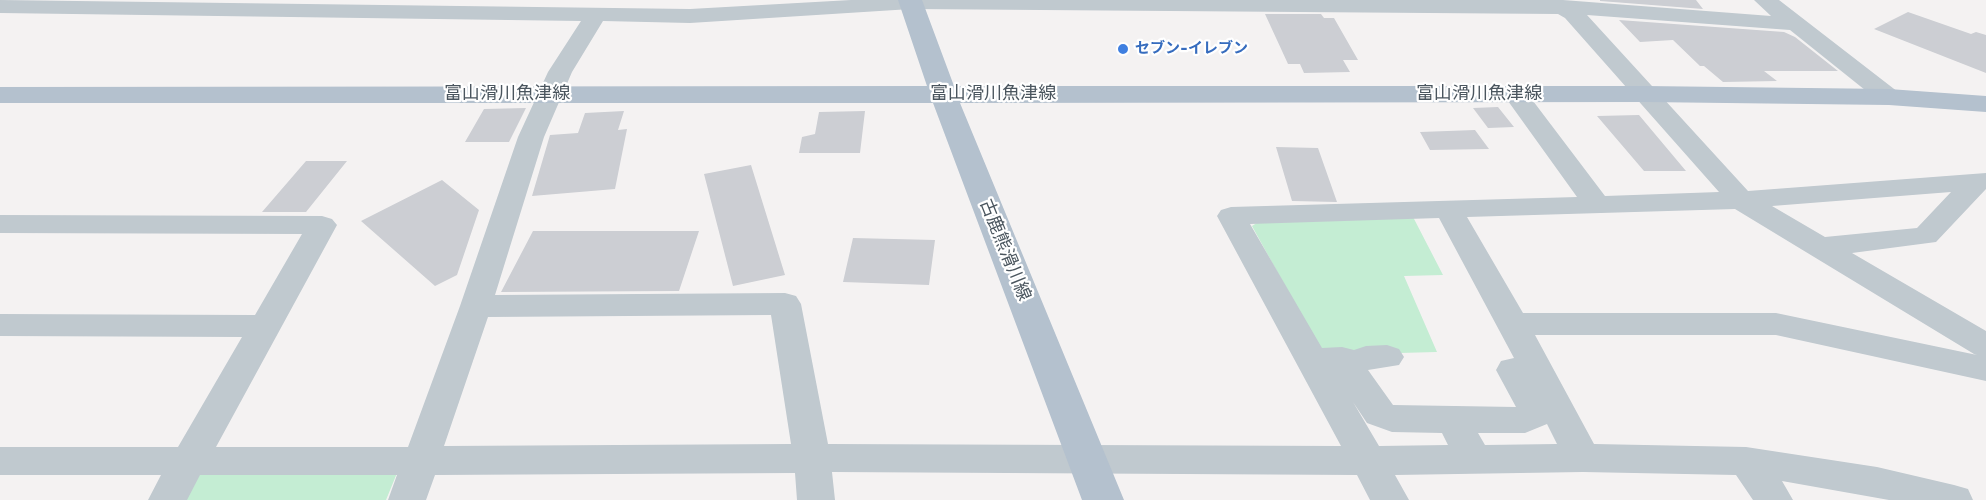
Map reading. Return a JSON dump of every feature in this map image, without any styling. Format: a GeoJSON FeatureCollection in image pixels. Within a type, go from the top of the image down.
{"type":"FeatureCollection","features":[{"type":"Feature","properties":{"kind":"main road","name":"古鹿熊滑川線"},"geometry":{"type":"LineString","coordinates":[[910,2],[943,94],[1103,500]]}},
{"type":"Feature","properties":{"kind":"main road","name":"富山滑川魚津線"},"geometry":{"type":"LineString","coordinates":[[0,94],[1646,94],[1888,97],[1986,104]]}},
{"type":"Feature","properties":{"kind":"street"},"geometry":{"type":"LineString","coordinates":[[1761,1],[1795,24],[1888,97]]}},
{"type":"Feature","properties":{"kind":"street"},"geometry":{"type":"LineString","coordinates":[[0,6],[453,6],[597,14],[690,16],[910,2],[1304,3],[1563,7],[1795,24]]}},
{"type":"Feature","properties":{"kind":"street"},"geometry":{"type":"LineString","coordinates":[[1563,7],[1573,13],[1741,200],[1986,346]]}},
{"type":"Feature","properties":{"kind":"street"},"geometry":{"type":"LineString","coordinates":[[407,500],[476,306],[531,136],[560,72],[597,14]]}},
{"type":"Feature","properties":{"kind":"street"},"geometry":{"type":"LineString","coordinates":[[1515,94],[1597,205]]}},
{"type":"Feature","properties":{"kind":"street"},"geometry":{"type":"LineString","coordinates":[[1537,370],[1514,370],[1537,412],[1525,420],[1405,420],[1392,419],[1380,414],[1352,358],[1230,216],[1741,200],[1981,181]]}},
{"type":"Feature","properties":{"kind":"street"},"geometry":{"type":"LineString","coordinates":[[1821,247],[1926,236],[1981,181]]}},
{"type":"Feature","properties":{"kind":"street"},"geometry":{"type":"LineString","coordinates":[[1448,209],[1513,324],[1583,458]]}},
{"type":"Feature","properties":{"kind":"street"},"geometry":{"type":"LineString","coordinates":[[0,225],[322,225],[167,500]]}},
{"type":"Feature","properties":{"kind":"street"},"geometry":{"type":"LineString","coordinates":[[476,306],[785,304],[812,458],[816,500]]}},
{"type":"Feature","properties":{"kind":"street"},"geometry":{"type":"LineString","coordinates":[[1513,324],[1776,324],[1986,369]]}},
{"type":"Feature","properties":{"kind":"street"},"geometry":{"type":"LineString","coordinates":[[0,325],[264,326]]}},
{"type":"Feature","properties":{"kind":"street"},"geometry":{"type":"LineString","coordinates":[[1352,358],[1367,461],[1390,500]]}},
{"type":"Feature","properties":{"kind":"street"},"geometry":{"type":"LineString","coordinates":[[1453,420],[1474,459]]}},
{"type":"Feature","properties":{"kind":"street"},"geometry":{"type":"LineString","coordinates":[[0,461],[812,458],[1367,461],[1583,458],[1746,461],[1877,482],[1954,500]]}},
{"type":"Feature","properties":{"kind":"street"},"geometry":{"type":"LineString","coordinates":[[1746,461],[1774,500]]}},
{"type":"Feature","properties":{"kind":"green space"},"geometry":{"type":"Polygon","coordinates":[[[1412,215],[1443,275],[1404,276],[1437,352],[1323,355],[1252,226],[1260,221],[1412,215]]]}},
{"type":"Feature","properties":{"kind":"green space"},"geometry":{"type":"Polygon","coordinates":[[[198,472],[397,473],[386,500],[183,500],[198,472]]]}},
{"type":"Feature","properties":{"kind":"building"},"geometry":{"type":"Polygon","coordinates":[[[1696,0],[1703,9],[1600,1],[1696,0]]]}},
{"type":"Feature","properties":{"kind":"building"},"geometry":{"type":"Polygon","coordinates":[[[1908,12],[1971,34],[1976,32],[1986,35],[1986,73],[1874,29],[1908,12]]]}},
{"type":"Feature","properties":{"kind":"building"},"geometry":{"type":"Polygon","coordinates":[[[1265,14],[1321,14],[1324,18],[1334,18],[1358,60],[1343,60],[1350,72],[1304,73],[1300,64],[1288,64],[1265,14]]]}},
{"type":"Feature","properties":{"kind":"building"},"geometry":{"type":"Polygon","coordinates":[[[1619,20],[1784,32],[1795,37],[1838,71],[1764,71],[1777,81],[1723,82],[1704,66],[1700,66],[1673,40],[1640,42],[1619,20]]]}},
{"type":"Feature","properties":{"kind":"building"},"geometry":{"type":"Polygon","coordinates":[[[1498,107],[1514,127],[1488,128],[1473,108],[1498,107]]]}},
{"type":"Feature","properties":{"kind":"building"},"geometry":{"type":"Polygon","coordinates":[[[526,108],[509,142],[465,142],[484,109],[526,108]]]}},
{"type":"Feature","properties":{"kind":"building"},"geometry":{"type":"Polygon","coordinates":[[[624,111],[618,130],[627,129],[615,189],[532,196],[550,135],[578,133],[585,113],[624,111]]]}},
{"type":"Feature","properties":{"kind":"building"},"geometry":{"type":"Polygon","coordinates":[[[865,111],[860,153],[799,153],[802,137],[815,134],[819,112],[865,111]]]}},
{"type":"Feature","properties":{"kind":"building"},"geometry":{"type":"Polygon","coordinates":[[[1639,115],[1686,171],[1644,171],[1597,116],[1639,115]]]}},
{"type":"Feature","properties":{"kind":"building"},"geometry":{"type":"Polygon","coordinates":[[[1475,130],[1489,149],[1430,150],[1420,132],[1475,130]]]}},
{"type":"Feature","properties":{"kind":"building"},"geometry":{"type":"Polygon","coordinates":[[[1276,147],[1318,148],[1337,202],[1292,201],[1276,147]]]}},
{"type":"Feature","properties":{"kind":"building"},"geometry":{"type":"Polygon","coordinates":[[[306,161],[347,161],[306,212],[262,212],[306,161]]]}},
{"type":"Feature","properties":{"kind":"building"},"geometry":{"type":"Polygon","coordinates":[[[751,165],[785,275],[733,286],[704,174],[751,165]]]}},
{"type":"Feature","properties":{"kind":"building"},"geometry":{"type":"Polygon","coordinates":[[[442,180],[479,210],[457,275],[435,286],[361,221],[442,180]]]}},
{"type":"Feature","properties":{"kind":"building"},"geometry":{"type":"Polygon","coordinates":[[[533,231],[699,231],[679,291],[501,292],[533,231]]]}},
{"type":"Feature","properties":{"kind":"building"},"geometry":{"type":"Polygon","coordinates":[[[853,238],[935,240],[929,285],[843,282],[853,238]]]}},
{"type":"Feature","properties":{"kind":"place","name":"セブン-イレブン"},"geometry":{"type":"Point","coordinates":[1123,49]}}]}
